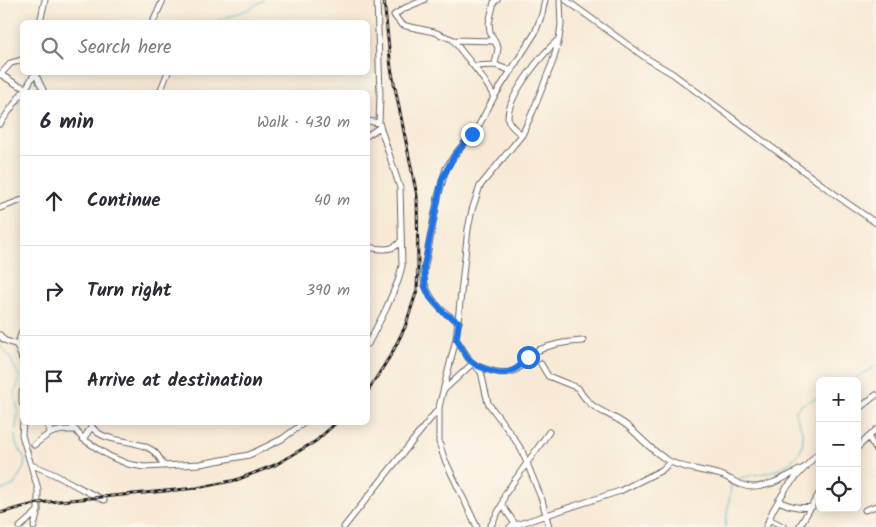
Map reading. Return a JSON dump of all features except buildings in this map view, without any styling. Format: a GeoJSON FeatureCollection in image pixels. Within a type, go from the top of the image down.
{"type":"FeatureCollection","features":[{"type":"Feature","properties":{"kind":"street"},"geometry":{"type":"LineString","coordinates":[[40,20],[45,0]]}},
{"type":"Feature","properties":{"kind":"street"},"geometry":{"type":"LineString","coordinates":[[153,20],[163,0]]}},
{"type":"Feature","properties":{"kind":"street"},"geometry":{"type":"LineString","coordinates":[[370,340],[386,309],[402,266],[400,188],[379,125],[380,95],[376,0]]}},
{"type":"Feature","properties":{"kind":"street"},"geometry":{"type":"LineString","coordinates":[[424,0],[394,15],[401,24],[434,32],[454,40],[495,41]]}},
{"type":"Feature","properties":{"kind":"street"},"geometry":{"type":"LineString","coordinates":[[495,65],[498,48],[490,32],[489,23],[494,2],[497,0]]}},
{"type":"Feature","properties":{"kind":"street"},"geometry":{"type":"LineString","coordinates":[[459,322],[444,313],[430,297],[425,286],[424,267],[440,188],[446,168],[479,125],[494,97],[535,33],[545,0]]}},
{"type":"Feature","properties":{"kind":"street"},"geometry":{"type":"LineString","coordinates":[[477,527],[438,442],[439,407],[459,322],[468,229],[472,210],[480,186],[522,134],[544,84],[559,39],[561,25],[560,0]]}},
{"type":"Feature","properties":{"kind":"street"},"geometry":{"type":"LineString","coordinates":[[566,0],[646,58],[673,74],[824,187],[876,222]]}},
{"type":"Feature","properties":{"kind":"street"},"geometry":{"type":"LineString","coordinates":[[522,134],[509,123],[509,109],[525,78],[559,39]]}},
{"type":"Feature","properties":{"kind":"street"},"geometry":{"type":"LineString","coordinates":[[454,40],[462,54],[485,79],[494,97]]}},
{"type":"Feature","properties":{"kind":"street"},"geometry":{"type":"LineString","coordinates":[[20,61],[11,63],[0,74],[23,90]]}},
{"type":"Feature","properties":{"kind":"street"},"geometry":{"type":"LineString","coordinates":[[474,66],[495,65],[512,71]]}},
{"type":"Feature","properties":{"kind":"street"},"geometry":{"type":"LineString","coordinates":[[25,90],[34,75]]}},
{"type":"Feature","properties":{"kind":"street"},"geometry":{"type":"LineString","coordinates":[[36,75],[43,90]]}},
{"type":"Feature","properties":{"kind":"street"},"geometry":{"type":"LineString","coordinates":[[161,90],[167,75]]}},
{"type":"Feature","properties":{"kind":"street"},"geometry":{"type":"LineString","coordinates":[[0,124],[20,96]]}},
{"type":"Feature","properties":{"kind":"street"},"geometry":{"type":"LineString","coordinates":[[370,122],[379,125]]}},
{"type":"Feature","properties":{"kind":"street"},"geometry":{"type":"LineString","coordinates":[[370,132],[379,125]]}},
{"type":"Feature","properties":{"kind":"street"},"geometry":{"type":"LineString","coordinates":[[0,208],[20,201]]}},
{"type":"Feature","properties":{"kind":"street"},"geometry":{"type":"LineString","coordinates":[[370,247],[392,248],[396,247],[400,242]]}},
{"type":"Feature","properties":{"kind":"street"},"geometry":{"type":"LineString","coordinates":[[0,335],[4,340],[17,346]]}},
{"type":"Feature","properties":{"kind":"street"},"geometry":{"type":"LineString","coordinates":[[20,338],[17,346],[20,354]]}},
{"type":"Feature","properties":{"kind":"street"},"geometry":{"type":"LineString","coordinates":[[456,339],[483,377],[488,403],[514,438],[527,463],[542,500],[549,527]]}},
{"type":"Feature","properties":{"kind":"street"},"geometry":{"type":"LineString","coordinates":[[474,364],[495,373],[504,373],[518,368],[530,354],[548,346],[560,342],[583,341]]}},
{"type":"Feature","properties":{"kind":"street"},"geometry":{"type":"LineString","coordinates":[[444,391],[461,372],[474,364]]}},
{"type":"Feature","properties":{"kind":"street"},"geometry":{"type":"LineString","coordinates":[[542,364],[548,376],[578,388],[582,396],[592,406],[631,429],[649,448],[670,462],[711,472],[737,484],[752,487],[773,482],[806,466]]}},
{"type":"Feature","properties":{"kind":"street"},"geometry":{"type":"LineString","coordinates":[[861,407],[876,396]]}},
{"type":"Feature","properties":{"kind":"street"},"geometry":{"type":"LineString","coordinates":[[344,527],[439,407]]}},
{"type":"Feature","properties":{"kind":"street"},"geometry":{"type":"LineString","coordinates":[[23,425],[22,436],[37,484],[38,510],[34,527]]}},
{"type":"Feature","properties":{"kind":"street"},"geometry":{"type":"LineString","coordinates":[[48,425],[50,432]]}},
{"type":"Feature","properties":{"kind":"street"},"geometry":{"type":"LineString","coordinates":[[71,425],[83,439],[109,456],[128,464],[144,467],[200,464],[249,455],[282,440],[301,425]]}},
{"type":"Feature","properties":{"kind":"street"},"geometry":{"type":"LineString","coordinates":[[83,439],[90,425],[99,434],[151,449],[157,454],[164,466]]}},
{"type":"Feature","properties":{"kind":"street"},"geometry":{"type":"LineString","coordinates":[[34,445],[50,432],[74,430]]}},
{"type":"Feature","properties":{"kind":"street"},"geometry":{"type":"LineString","coordinates":[[861,445],[876,430]]}},
{"type":"Feature","properties":{"kind":"street"},"geometry":{"type":"LineString","coordinates":[[490,527],[502,505],[505,494],[549,432]]}},
{"type":"Feature","properties":{"kind":"street"},"geometry":{"type":"LineString","coordinates":[[869,438],[876,448]]}},
{"type":"Feature","properties":{"kind":"street"},"geometry":{"type":"LineString","coordinates":[[766,527],[787,487],[816,455]]}},
{"type":"Feature","properties":{"kind":"street"},"geometry":{"type":"LineString","coordinates":[[502,505],[513,526],[620,491],[662,470],[670,462]]}},
{"type":"Feature","properties":{"kind":"street"},"geometry":{"type":"LineString","coordinates":[[31,465],[62,477],[104,500]]}},
{"type":"Feature","properties":{"kind":"street"},"geometry":{"type":"LineString","coordinates":[[799,527],[816,500]]}},
{"type":"Feature","properties":{"kind":"street"},"geometry":{"type":"LineString","coordinates":[[778,501],[794,508],[812,507]]}},
{"type":"Feature","properties":{"kind":"street"},"geometry":{"type":"LineString","coordinates":[[865,510],[876,506]]}},
{"type":"Feature","properties":{"kind":"street"},"geometry":{"type":"LineString","coordinates":[[20,527],[38,510]]}},
{"type":"Feature","properties":{"kind":"street"},"geometry":{"type":"LineString","coordinates":[[769,519],[784,527]]}},
{"type":"Feature","properties":{"kind":"street"},"geometry":{"type":"LineString","coordinates":[[349,521],[353,527]]}},
{"type":"Feature","properties":{"kind":"waterway"},"geometry":{"type":"LineString","coordinates":[[220,20],[247,10],[264,0]]}},
{"type":"Feature","properties":{"kind":"waterway"},"geometry":{"type":"LineString","coordinates":[[0,346],[8,354],[20,378],[14,393],[18,410],[15,436],[16,444],[25,459],[24,467],[14,485],[0,491]]}},
{"type":"Feature","properties":{"kind":"waterway"},"geometry":{"type":"LineString","coordinates":[[858,377],[876,366]]}},
{"type":"Feature","properties":{"kind":"waterway"},"geometry":{"type":"LineString","coordinates":[[735,480],[773,471],[786,465],[797,455],[801,449],[803,435],[795,413],[802,404],[816,398]]}},
{"type":"Feature","properties":{"kind":"waterway"},"geometry":{"type":"LineString","coordinates":[[725,527],[732,482]]}},
{"type":"Feature","properties":{"kind":"railway"},"geometry":{"type":"LineString","coordinates":[[370,388],[392,353],[405,327],[417,290],[418,267],[417,196],[391,68],[384,0]]}},
{"type":"Feature","properties":{"kind":"railway"},"geometry":{"type":"LineString","coordinates":[[0,513],[38,503],[197,488],[236,480],[275,465],[316,441],[334,425]]}},
{"type":"Feature","properties":{"kind":"route"},"geometry":{"type":"LineString","coordinates":[[472,134],[446,168],[442,179],[425,259],[423,276],[425,286],[437,306],[444,313],[459,322],[456,339],[475,365],[495,373],[504,373],[518,368],[528,357]]}}]}
